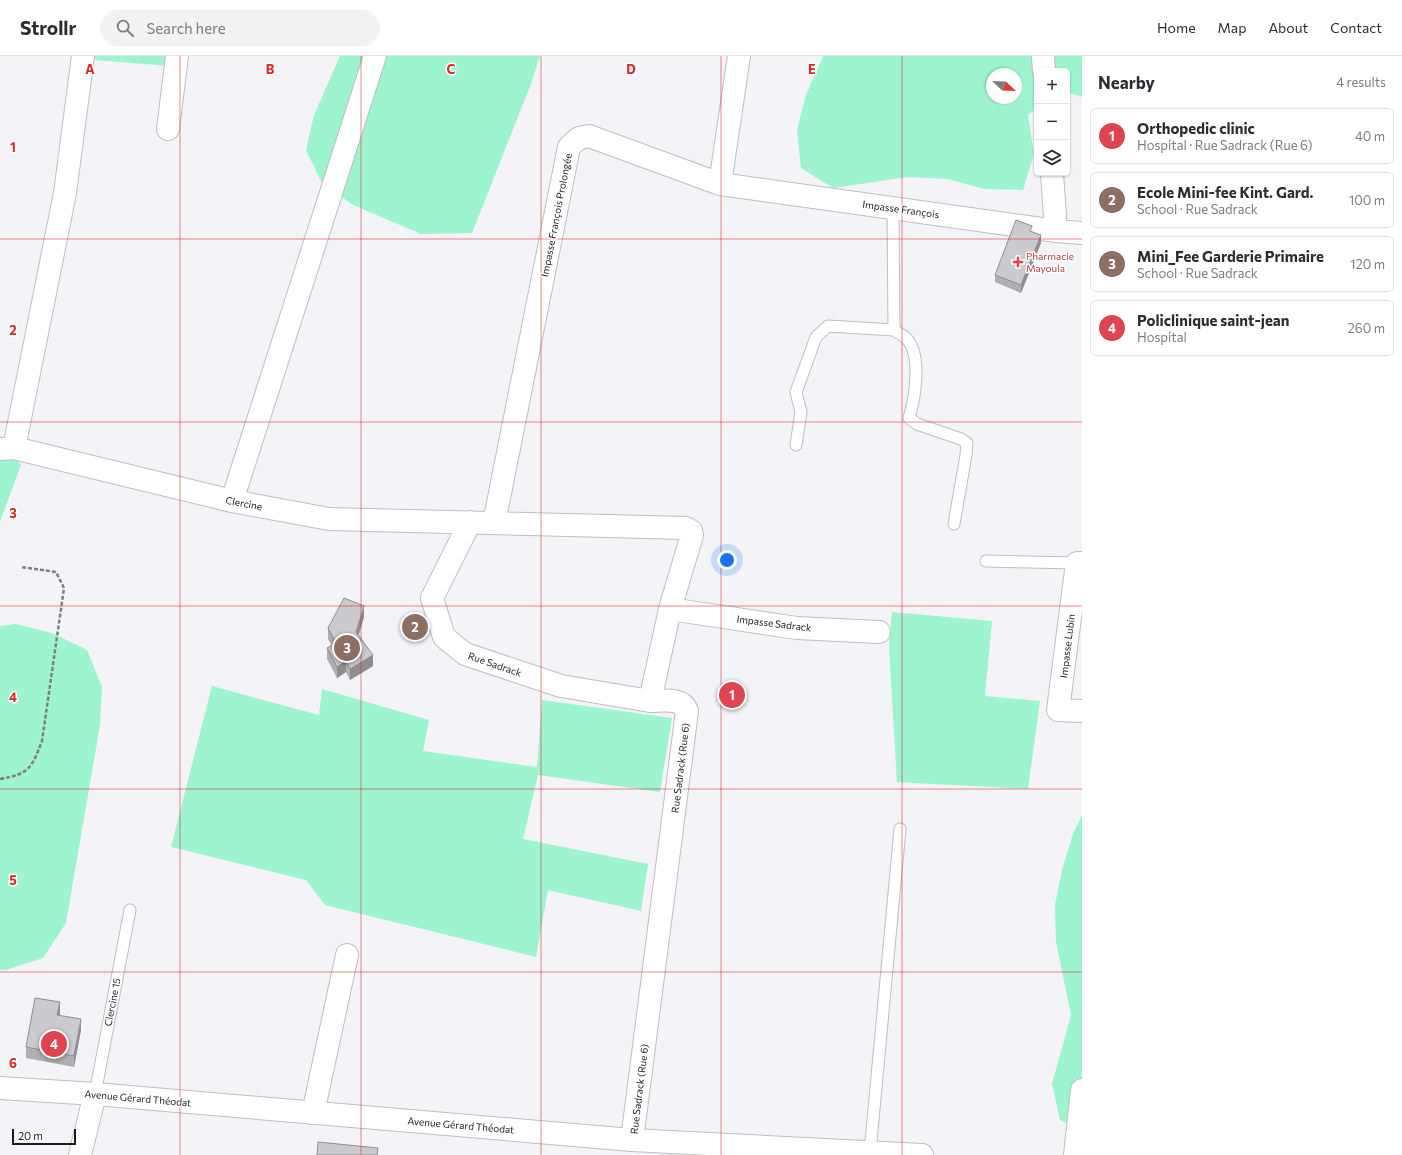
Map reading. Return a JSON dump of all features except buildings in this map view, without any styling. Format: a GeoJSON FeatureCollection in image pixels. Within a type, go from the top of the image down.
{"type":"FeatureCollection","features":[{"type":"Feature","properties":{"kind":"street"},"geometry":{"type":"LineString","coordinates":[[7,448],[65,193],[83,56]]}},
{"type":"Feature","properties":{"kind":"street"},"geometry":{"type":"LineString","coordinates":[[168,129],[178,56]]}},
{"type":"Feature","properties":{"kind":"street"},"geometry":{"type":"LineString","coordinates":[[232,501],[375,56]]}},
{"type":"Feature","properties":{"kind":"street"},"geometry":{"type":"LineString","coordinates":[[720,184],[739,56]]}},
{"type":"Feature","properties":{"kind":"street"},"geometry":{"type":"LineString","coordinates":[[1043,56],[1044,68]]}},
{"type":"Feature","properties":{"kind":"street","name":"Impasse François Prolongée"},"geometry":{"type":"LineString","coordinates":[[494,523],[569,147],[579,138],[589,136],[720,184]]}},
{"type":"Feature","properties":{"kind":"street"},"geometry":{"type":"LineString","coordinates":[[1052,176],[1056,231]]}},
{"type":"Feature","properties":{"kind":"street","name":"Impasse François"},"geometry":{"type":"LineString","coordinates":[[720,184],[1056,231],[1082,233]]}},
{"type":"Feature","properties":{"kind":"street","name":"Clercine"},"geometry":{"type":"LineString","coordinates":[[7,448],[232,501],[329,519],[494,523]]}},
{"type":"Feature","properties":{"kind":"street","name":"Rue Sadrack"},"geometry":{"type":"LineString","coordinates":[[470,522],[432,598],[444,636],[465,654],[549,682],[650,700]]}},
{"type":"Feature","properties":{"kind":"street"},"geometry":{"type":"LineString","coordinates":[[494,523],[689,529],[692,535],[670,609],[650,700]]}},
{"type":"Feature","properties":{"kind":"street","name":"Impasse Lubin"},"geometry":{"type":"LineString","coordinates":[[1079,563],[1058,710],[1082,712]]}},
{"type":"Feature","properties":{"kind":"street","name":"Impasse Sadrack"},"geometry":{"type":"LineString","coordinates":[[670,609],[797,628],[879,632]]}},
{"type":"Feature","properties":{"kind":"street","name":"Rue Sadrack (Rue 6)"},"geometry":{"type":"LineString","coordinates":[[632,1140],[687,711],[685,706],[678,701],[650,700]]}},
{"type":"Feature","properties":{"kind":"street"},"geometry":{"type":"LineString","coordinates":[[313,1113],[347,955]]}},
{"type":"Feature","properties":{"kind":"street","name":"Avenue Gérard Théodat"},"geometry":{"type":"LineString","coordinates":[[0,1088],[94,1094],[632,1140],[779,1151],[870,1152],[922,1155]]}},
{"type":"Feature","properties":{"kind":"street"},"geometry":{"type":"LineString","coordinates":[[1075,1155],[1082,1090]]}},
{"type":"Feature","properties":{"kind":"street"},"geometry":{"type":"LineString","coordinates":[[80,1155],[94,1094]]}},
{"type":"Feature","properties":{"kind":"lane"},"geometry":{"type":"LineString","coordinates":[[893,207],[894,330]]}},
{"type":"Feature","properties":{"kind":"lane"},"geometry":{"type":"LineString","coordinates":[[796,444],[801,412],[796,392],[816,337],[822,329],[828,326],[894,330],[908,340],[915,360],[915,395],[909,418],[917,424],[961,439],[967,443],[954,524]]}},
{"type":"Feature","properties":{"kind":"lane"},"geometry":{"type":"LineString","coordinates":[[986,561],[1079,563]]}},
{"type":"Feature","properties":{"kind":"lane"},"geometry":{"type":"LineString","coordinates":[[870,1152],[900,828]]}},
{"type":"Feature","properties":{"kind":"lane","name":"Clercine 15"},"geometry":{"type":"LineString","coordinates":[[94,1094],[130,910]]}},
{"type":"Feature","properties":{"kind":"path"},"geometry":{"type":"LineString","coordinates":[[0,779],[18,776],[34,764],[42,741],[64,588],[56,572],[21,567]]}},
{"type":"Feature","properties":{"kind":"green space"},"geometry":{"type":"Polygon","coordinates":[[[95,56],[185,56],[183,67],[95,60],[95,56]]]}},
{"type":"Feature","properties":{"kind":"green space"},"geometry":{"type":"Polygon","coordinates":[[[340,56],[540,56],[531,84],[472,233],[421,234],[353,205],[322,183],[306,150],[314,115],[340,56]]]}},
{"type":"Feature","properties":{"kind":"green space"},"geometry":{"type":"Polygon","coordinates":[[[823,56],[1082,56],[1082,97],[1070,93],[1070,68],[1034,68],[1034,110],[1028,115],[1034,154],[1023,190],[985,189],[947,179],[908,177],[833,188],[801,168],[797,130],[806,95],[823,56]]]}},
{"type":"Feature","properties":{"kind":"green space"},"geometry":{"type":"Polygon","coordinates":[[[0,441],[21,465],[0,522],[0,441]]]}},
{"type":"Feature","properties":{"kind":"green space"},"geometry":{"type":"Polygon","coordinates":[[[892,612],[992,621],[985,696],[1040,701],[1028,789],[897,782],[889,647],[892,612]]]}},
{"type":"Feature","properties":{"kind":"green space"},"geometry":{"type":"Polygon","coordinates":[[[16,624],[52,633],[87,650],[102,687],[100,725],[66,923],[43,958],[6,970],[0,970],[0,626],[16,624]]]}},
{"type":"Feature","properties":{"kind":"green space"},"geometry":{"type":"Polygon","coordinates":[[[212,686],[319,715],[322,689],[429,720],[423,751],[537,767],[542,700],[672,718],[660,792],[538,775],[523,839],[648,864],[641,911],[548,890],[536,957],[325,905],[306,880],[171,847],[212,686]]]}},
{"type":"Feature","properties":{"kind":"green space"},"geometry":{"type":"Polygon","coordinates":[[[1082,815],[1082,1130],[1060,1120],[1052,1084],[1071,1015],[1056,942],[1055,905],[1062,870],[1073,834],[1082,815]]]}},
{"type":"Feature","properties":{"kind":"place","name":"Pharmacie Mayoula"},"geometry":{"type":"Point","coordinates":[1018,262]}},
{"type":"Feature","properties":{"kind":"place","name":"Ecole Mini-fee Kint. Gard."},"geometry":{"type":"Point","coordinates":[415,627]}},
{"type":"Feature","properties":{"kind":"place","name":"Mini_Fee Garderie Primaire"},"geometry":{"type":"Point","coordinates":[347,648]}},
{"type":"Feature","properties":{"kind":"place","name":"Orthopedic clinic"},"geometry":{"type":"Point","coordinates":[732,695]}},
{"type":"Feature","properties":{"kind":"place","name":"Policlinique saint-jean"},"geometry":{"type":"Point","coordinates":[54,1044]}}]}
